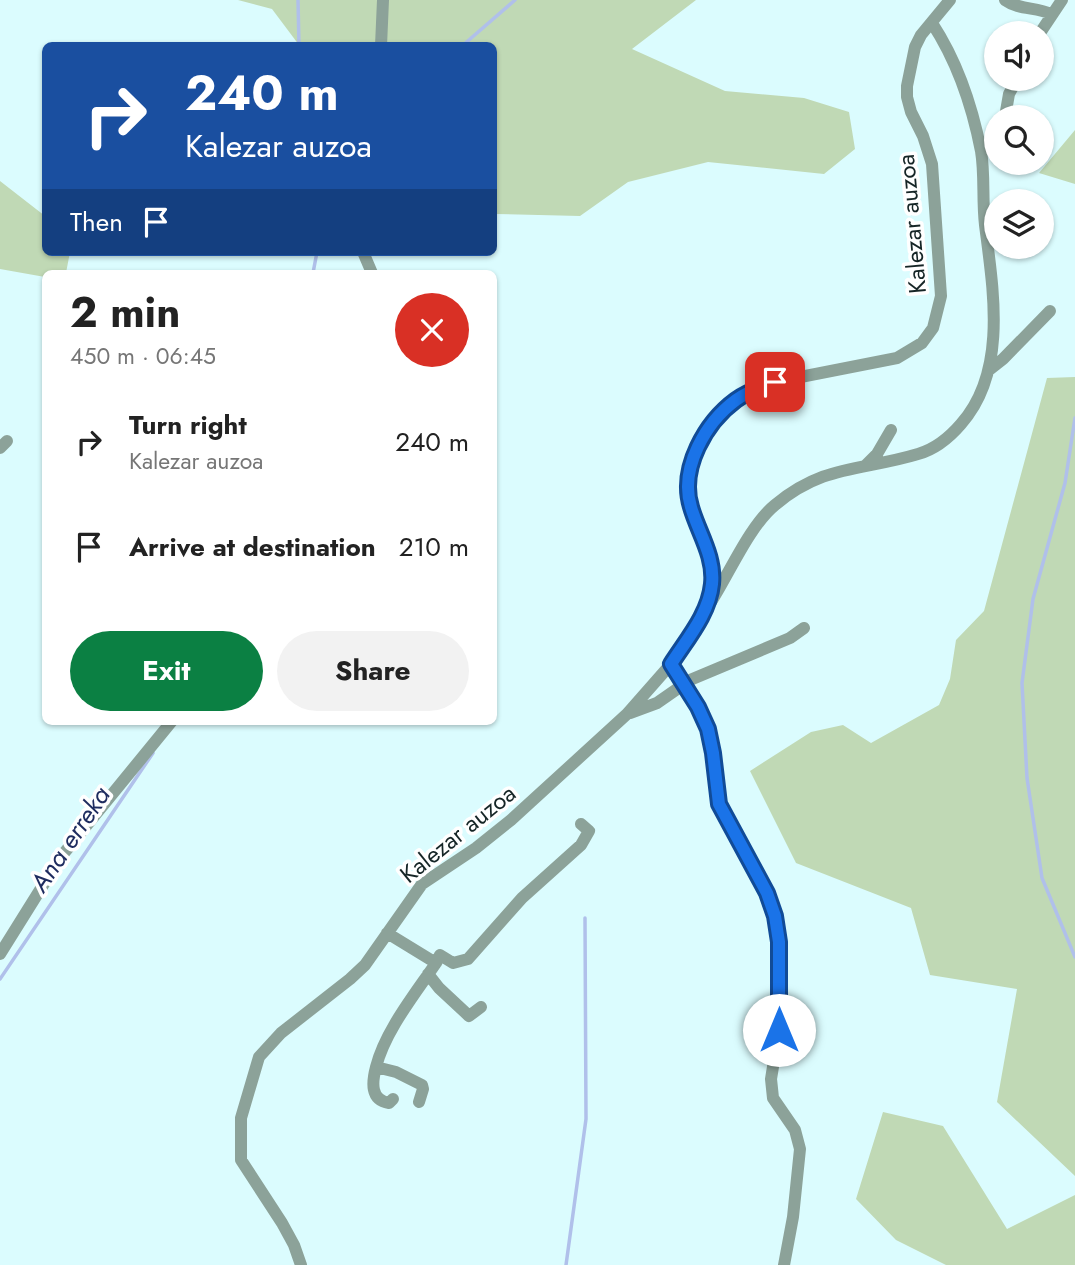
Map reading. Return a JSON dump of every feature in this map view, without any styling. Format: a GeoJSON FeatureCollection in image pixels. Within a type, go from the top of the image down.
{"type":"FeatureCollection","features":[{"type":"Feature","properties":{"kind":"street"},"geometry":{"type":"LineString","coordinates":[[381,42],[383,0]]}},
{"type":"Feature","properties":{"kind":"street","name":"Kalezar auzoa"},"geometry":{"type":"LineString","coordinates":[[301,1265],[282,1223],[242,1160],[240,1134],[245,1102],[259,1058],[268,1046],[365,965],[422,884],[476,848],[511,820],[627,714],[671,664],[703,615],[712,583],[712,568],[690,506],[688,486],[698,448],[714,421],[739,398],[775,382],[876,364],[906,354],[928,337],[937,319],[941,296],[932,164],[907,97],[911,59],[921,35],[950,0]]}},
{"type":"Feature","properties":{"kind":"street"},"geometry":{"type":"LineString","coordinates":[[1005,0],[1020,8],[1038,8],[1051,14]]}},
{"type":"Feature","properties":{"kind":"street"},"geometry":{"type":"LineString","coordinates":[[1047,21],[1062,0]]}},
{"type":"Feature","properties":{"kind":"street"},"geometry":{"type":"LineString","coordinates":[[703,615],[761,519],[773,507],[796,489],[826,474],[920,454],[941,444],[971,413],[989,370],[993,338],[991,261],[985,222],[981,151],[975,121],[949,48],[932,23]]}},
{"type":"Feature","properties":{"kind":"street"},"geometry":{"type":"LineString","coordinates":[[989,370],[1050,311]]}},
{"type":"Feature","properties":{"kind":"street"},"geometry":{"type":"LineString","coordinates":[[866,465],[877,454],[891,430]]}},
{"type":"Feature","properties":{"kind":"street"},"geometry":{"type":"LineString","coordinates":[[627,714],[657,703],[684,684],[790,638],[804,628]]}},
{"type":"Feature","properties":{"kind":"street"},"geometry":{"type":"LineString","coordinates":[[671,664],[698,707],[708,729],[719,804],[767,893],[775,916],[779,942],[779,1030],[771,1079],[773,1098],[795,1130],[800,1149],[793,1217],[784,1265]]}},
{"type":"Feature","properties":{"kind":"street"},"geometry":{"type":"LineString","coordinates":[[0,954],[60,858],[168,725]]}},
{"type":"Feature","properties":{"kind":"street"},"geometry":{"type":"LineString","coordinates":[[393,1099],[383,1103],[374,1094],[373,1080],[379,1056],[440,955],[453,963],[468,959],[522,898],[581,845],[589,831],[581,824]]}},
{"type":"Feature","properties":{"kind":"street"},"geometry":{"type":"LineString","coordinates":[[387,933],[436,963]]}},
{"type":"Feature","properties":{"kind":"street"},"geometry":{"type":"LineString","coordinates":[[428,974],[469,1016],[481,1007]]}},
{"type":"Feature","properties":{"kind":"street"},"geometry":{"type":"LineString","coordinates":[[376,1067],[396,1072],[422,1085],[424,1089],[419,1102]]}},
{"type":"Feature","properties":{"kind":"green space"},"geometry":{"type":"Polygon","coordinates":[[[238,0],[696,0],[632,49],[725,91],[804,98],[849,112],[855,149],[824,174],[708,162],[628,182],[580,216],[497,214],[497,42],[297,42],[272,9],[238,0]]]}},
{"type":"Feature","properties":{"kind":"green space"},"geometry":{"type":"Polygon","coordinates":[[[1075,130],[1075,184],[1046,175],[1054,175],[1054,155],[1075,130]]]}},
{"type":"Feature","properties":{"kind":"green space"},"geometry":{"type":"Polygon","coordinates":[[[0,181],[42,214],[42,256],[69,256],[67,270],[42,270],[42,276],[0,269],[0,181]]]}},
{"type":"Feature","properties":{"kind":"green space"},"geometry":{"type":"Polygon","coordinates":[[[1075,377],[1075,1176],[997,1102],[1017,989],[930,975],[911,908],[796,863],[750,771],[811,732],[843,725],[871,743],[939,705],[950,679],[956,640],[984,611],[1047,378],[1075,377]]]}},
{"type":"Feature","properties":{"kind":"green space"},"geometry":{"type":"Polygon","coordinates":[[[883,1112],[943,1126],[1007,1229],[1075,1195],[1075,1265],[946,1265],[896,1240],[856,1199],[883,1112]]]}},
{"type":"Feature","properties":{"kind":"waterway"},"geometry":{"type":"LineString","coordinates":[[298,0],[299,42]]}},
{"type":"Feature","properties":{"kind":"waterway"},"geometry":{"type":"LineString","coordinates":[[467,42],[515,0]]}},
{"type":"Feature","properties":{"kind":"waterway","name":"Ana erreka"},"geometry":{"type":"LineString","coordinates":[[314,270],[316,256]]}},
{"type":"Feature","properties":{"kind":"waterway"},"geometry":{"type":"LineString","coordinates":[[1075,418],[1065,483],[1033,599],[1022,683],[1027,778],[1042,878],[1075,957]]}},
{"type":"Feature","properties":{"kind":"waterway","name":"Ana erreka"},"geometry":{"type":"LineString","coordinates":[[0,979],[153,753]]}},
{"type":"Feature","properties":{"kind":"waterway"},"geometry":{"type":"LineString","coordinates":[[566,1265],[586,1119],[585,918]]}},
{"type":"Feature","properties":{"kind":"route"},"geometry":{"type":"LineString","coordinates":[[775,382],[750,391],[727,407],[709,428],[698,448],[690,474],[688,496],[709,556],[712,583],[703,615],[671,664],[698,707],[708,729],[719,804],[767,893],[775,916],[779,942],[779,1030]]}}]}
